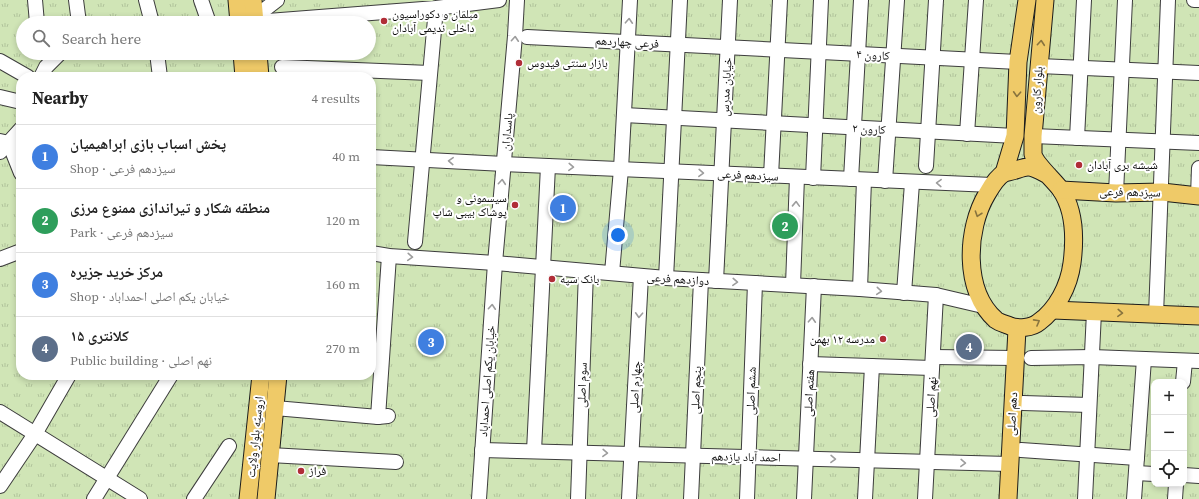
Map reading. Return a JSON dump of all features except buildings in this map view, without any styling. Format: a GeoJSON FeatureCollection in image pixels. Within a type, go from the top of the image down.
{"type":"FeatureCollection","features":[{"type":"Feature","properties":{"kind":"main road"},"geometry":{"type":"LineString","coordinates":[[237,0],[248,16]]}},
{"type":"Feature","properties":{"kind":"main road"},"geometry":{"type":"LineString","coordinates":[[251,16],[253,0]]}},
{"type":"Feature","properties":{"kind":"main road","name":"بلوار کارون"},"geometry":{"type":"LineString","coordinates":[[1004,173],[1015,136],[1018,62],[1027,0]]}},
{"type":"Feature","properties":{"kind":"main road","name":"بلوار کارون"},"geometry":{"type":"LineString","coordinates":[[1045,0],[1033,136],[1034,156],[1048,175]]}},
{"type":"Feature","properties":{"kind":"main road"},"geometry":{"type":"LineString","coordinates":[[243,60],[244,72]]}},
{"type":"Feature","properties":{"kind":"main road"},"geometry":{"type":"LineString","coordinates":[[259,60],[260,72]]}},
{"type":"Feature","properties":{"kind":"main road"},"geometry":{"type":"LineString","coordinates":[[1028,167],[1048,175],[1061,190],[1069,207],[1074,238],[1072,265],[1063,294],[1053,310],[1037,324],[1017,329],[997,321],[984,306],[976,288],[972,272],[971,258],[973,231],[976,217],[982,202],[992,185],[1004,173],[1028,167]]}},
{"type":"Feature","properties":{"kind":"main road","name":"سیزدهم فرعی"},"geometry":{"type":"LineString","coordinates":[[1061,190],[1116,193],[1162,192],[1198,196]]}},
{"type":"Feature","properties":{"kind":"main road"},"geometry":{"type":"LineString","coordinates":[[1053,310],[1199,316]]}},
{"type":"Feature","properties":{"kind":"main road","name":"دهم اصلی"},"geometry":{"type":"LineString","coordinates":[[1008,499],[1010,464],[1023,358],[1017,329]]}},
{"type":"Feature","properties":{"kind":"main road","name":"اروسیّه بلوار ولایت"},"geometry":{"type":"LineString","coordinates":[[262,380],[268,414],[270,453],[266,499]]}},
{"type":"Feature","properties":{"kind":"main road","name":"اروسیّه بلوار ولایت"},"geometry":{"type":"LineString","coordinates":[[248,499],[254,447],[268,414],[277,380]]}},
{"type":"Feature","properties":{"kind":"main road"},"geometry":{"type":"LineString","coordinates":[[254,447],[262,446],[270,453]]}},
{"type":"Feature","properties":{"kind":"street"},"geometry":{"type":"LineString","coordinates":[[36,0],[37,16]]}},
{"type":"Feature","properties":{"kind":"street"},"geometry":{"type":"LineString","coordinates":[[76,0],[78,16]]}},
{"type":"Feature","properties":{"kind":"street"},"geometry":{"type":"LineString","coordinates":[[146,0],[150,16]]}},
{"type":"Feature","properties":{"kind":"street"},"geometry":{"type":"LineString","coordinates":[[200,0],[206,16]]}},
{"type":"Feature","properties":{"kind":"street"},"geometry":{"type":"LineString","coordinates":[[257,16],[277,0]]}},
{"type":"Feature","properties":{"kind":"street"},"geometry":{"type":"LineString","coordinates":[[322,16],[436,8],[499,0]]}},
{"type":"Feature","properties":{"kind":"street","name":"پاسداران"},"geometry":{"type":"LineString","coordinates":[[496,263],[517,0]]}},
{"type":"Feature","properties":{"kind":"street"},"geometry":{"type":"LineString","coordinates":[[612,273],[621,169],[630,0]]}},
{"type":"Feature","properties":{"kind":"street"},"geometry":{"type":"LineString","coordinates":[[666,278],[680,0]]}},
{"type":"Feature","properties":{"kind":"street","name":"خیابان مدرس"},"geometry":{"type":"LineString","coordinates":[[716,281],[730,0]]}},
{"type":"Feature","properties":{"kind":"street"},"geometry":{"type":"LineString","coordinates":[[771,176],[780,0]]}},
{"type":"Feature","properties":{"kind":"street"},"geometry":{"type":"LineString","coordinates":[[813,178],[822,0]]}},
{"type":"Feature","properties":{"kind":"street"},"geometry":{"type":"LineString","coordinates":[[860,289],[858,179],[854,128],[861,0]]}},
{"type":"Feature","properties":{"kind":"street"},"geometry":{"type":"LineString","coordinates":[[885,181],[897,0]]}},
{"type":"Feature","properties":{"kind":"street"},"geometry":{"type":"LineString","coordinates":[[926,166],[936,0]]}},
{"type":"Feature","properties":{"kind":"street"},"geometry":{"type":"LineString","coordinates":[[967,134],[976,0]]}},
{"type":"Feature","properties":{"kind":"street"},"geometry":{"type":"LineString","coordinates":[[1078,138],[1084,0]]}},
{"type":"Feature","properties":{"kind":"street"},"geometry":{"type":"LineString","coordinates":[[1116,193],[1125,0]]}},
{"type":"Feature","properties":{"kind":"street"},"geometry":{"type":"LineString","coordinates":[[1156,315],[1162,192],[1168,0]]}},
{"type":"Feature","properties":{"kind":"street"},"geometry":{"type":"LineString","coordinates":[[1194,0],[1199,0]]}},
{"type":"Feature","properties":{"kind":"street"},"geometry":{"type":"LineString","coordinates":[[415,242],[436,8]]}},
{"type":"Feature","properties":{"kind":"street","name":"فرعی چهاردهم"},"geometry":{"type":"LineString","coordinates":[[527,37],[728,48]]}},
{"type":"Feature","properties":{"kind":"street","name":"کارون ۴"},"geometry":{"type":"LineString","coordinates":[[728,48],[1018,62]]}},
{"type":"Feature","properties":{"kind":"street"},"geometry":{"type":"LineString","coordinates":[[44,72],[53,60]]}},
{"type":"Feature","properties":{"kind":"street"},"geometry":{"type":"LineString","coordinates":[[158,60],[159,72]]}},
{"type":"Feature","properties":{"kind":"street"},"geometry":{"type":"LineString","coordinates":[[0,61],[19,72]]}},
{"type":"Feature","properties":{"kind":"street"},"geometry":{"type":"LineString","coordinates":[[1039,66],[1199,73]]}},
{"type":"Feature","properties":{"kind":"street"},"geometry":{"type":"LineString","coordinates":[[282,67],[430,73]]}},
{"type":"Feature","properties":{"kind":"street"},"geometry":{"type":"LineString","coordinates":[[0,97],[16,101]]}},
{"type":"Feature","properties":{"kind":"street","name":"کارون ۲"},"geometry":{"type":"LineString","coordinates":[[624,115],[1015,136]]}},
{"type":"Feature","properties":{"kind":"street"},"geometry":{"type":"LineString","coordinates":[[16,133],[3,145],[16,165]]}},
{"type":"Feature","properties":{"kind":"street"},"geometry":{"type":"LineString","coordinates":[[1033,136],[1199,143]]}},
{"type":"Feature","properties":{"kind":"street","name":"سیزدهم فرعی"},"geometry":{"type":"LineString","coordinates":[[376,157],[992,185]]}},
{"type":"Feature","properties":{"kind":"street"},"geometry":{"type":"LineString","coordinates":[[534,452],[548,166]]}},
{"type":"Feature","properties":{"kind":"street"},"geometry":{"type":"LineString","coordinates":[[1198,196],[1199,168]]}},
{"type":"Feature","properties":{"kind":"street"},"geometry":{"type":"LineString","coordinates":[[793,285],[797,177]]}},
{"type":"Feature","properties":{"kind":"street"},"geometry":{"type":"LineString","coordinates":[[904,293],[912,182]]}},
{"type":"Feature","properties":{"kind":"street"},"geometry":{"type":"LineString","coordinates":[[0,259],[16,253]]}},
{"type":"Feature","properties":{"kind":"street","name":"دوازدهم فرعی"},"geometry":{"type":"LineString","coordinates":[[376,254],[666,278],[814,286],[936,295],[984,306]]}},
{"type":"Feature","properties":{"kind":"street"},"geometry":{"type":"LineString","coordinates":[[268,414],[383,416],[389,256]]}},
{"type":"Feature","properties":{"kind":"street","name":"خیابان یکم اصلی احمداباد"},"geometry":{"type":"LineString","coordinates":[[478,499],[496,263]]}},
{"type":"Feature","properties":{"kind":"street","name":"سوم اصلی"},"geometry":{"type":"LineString","coordinates":[[578,499],[586,271]]}},
{"type":"Feature","properties":{"kind":"street","name":"چهارم اصلی"},"geometry":{"type":"LineString","coordinates":[[629,499],[641,276]]}},
{"type":"Feature","properties":{"kind":"street","name":"پنجم اصلی"},"geometry":{"type":"LineString","coordinates":[[691,499],[701,280]]}},
{"type":"Feature","properties":{"kind":"street","name":"ششم اصلی"},"geometry":{"type":"LineString","coordinates":[[747,499],[755,283]]}},
{"type":"Feature","properties":{"kind":"street","name":"هفتم اصلی"},"geometry":{"type":"LineString","coordinates":[[804,499],[814,286]]}},
{"type":"Feature","properties":{"kind":"street","name":"نهم اصلی"},"geometry":{"type":"LineString","coordinates":[[925,499],[936,295]]}},
{"type":"Feature","properties":{"kind":"street"},"geometry":{"type":"LineString","coordinates":[[1085,499],[1094,312]]}},
{"type":"Feature","properties":{"kind":"street"},"geometry":{"type":"LineString","coordinates":[[810,364],[872,366],[1023,358],[1092,357],[1199,361]]}},
{"type":"Feature","properties":{"kind":"street"},"geometry":{"type":"LineString","coordinates":[[1134,499],[1144,359]]}},
{"type":"Feature","properties":{"kind":"street"},"geometry":{"type":"LineString","coordinates":[[1183,379],[1185,361]]}},
{"type":"Feature","properties":{"kind":"street"},"geometry":{"type":"LineString","coordinates":[[865,499],[872,366]]}},
{"type":"Feature","properties":{"kind":"street"},"geometry":{"type":"LineString","coordinates":[[0,486],[35,434],[66,380]]}},
{"type":"Feature","properties":{"kind":"street"},"geometry":{"type":"LineString","coordinates":[[94,499],[168,380]]}},
{"type":"Feature","properties":{"kind":"street"},"geometry":{"type":"LineString","coordinates":[[1023,403],[1090,405]]}},
{"type":"Feature","properties":{"kind":"street"},"geometry":{"type":"LineString","coordinates":[[0,412],[140,499]]}},
{"type":"Feature","properties":{"kind":"street"},"geometry":{"type":"LineString","coordinates":[[194,499],[229,446]]}},
{"type":"Feature","properties":{"kind":"street","name":"احمد آباد یازدهم"},"geometry":{"type":"LineString","coordinates":[[482,450],[1010,464]]}},
{"type":"Feature","properties":{"kind":"street"},"geometry":{"type":"LineString","coordinates":[[1021,450],[1137,458]]}},
{"type":"Feature","properties":{"kind":"street"},"geometry":{"type":"LineString","coordinates":[[270,453],[396,462]]}},
{"type":"Feature","properties":{"kind":"street"},"geometry":{"type":"LineString","coordinates":[[1136,473],[1151,474]]}},
{"type":"Feature","properties":{"kind":"street"},"geometry":{"type":"LineString","coordinates":[[1187,475],[1199,476]]}},
{"type":"Feature","properties":{"kind":"street"},"geometry":{"type":"LineString","coordinates":[[1175,499],[1176,487]]}},
{"type":"Feature","properties":{"kind":"green space"},"geometry":{"type":"Polygon","coordinates":[[[0,0],[1199,0],[1199,499],[0,499],[0,0]]]}},
{"type":"Feature","properties":{"kind":"place","name":"مبلمان و دکوراسیون داخلی ندیمی آبادان"},"geometry":{"type":"Point","coordinates":[384,21]}},
{"type":"Feature","properties":{"kind":"place","name":"بازار سنتی فیدوس"},"geometry":{"type":"Point","coordinates":[519,63]}},
{"type":"Feature","properties":{"kind":"place","name":"شیشه بری آبادان"},"geometry":{"type":"Point","coordinates":[1079,165]}},
{"type":"Feature","properties":{"kind":"place","name":"سیسمونی و پوشاک بیبی شاپ"},"geometry":{"type":"Point","coordinates":[515,205]}},
{"type":"Feature","properties":{"kind":"place","name":"پخش اسباب بازی ابراهیمیان"},"geometry":{"type":"Point","coordinates":[563,208]}},
{"type":"Feature","properties":{"kind":"place","name":"منطقه شکار و تیراندازی ممنوع مرزی"},"geometry":{"type":"Point","coordinates":[785,226]}},
{"type":"Feature","properties":{"kind":"place","name":"بانک سپه"},"geometry":{"type":"Point","coordinates":[552,279]}},
{"type":"Feature","properties":{"kind":"place","name":"مدرسه ۱۲ بهمن"},"geometry":{"type":"Point","coordinates":[883,339]}},
{"type":"Feature","properties":{"kind":"place","name":"مرکز خرید جزیره"},"geometry":{"type":"Point","coordinates":[431,342]}},
{"type":"Feature","properties":{"kind":"place","name":"کلانتری ۱۵"},"geometry":{"type":"Point","coordinates":[969,347]}},
{"type":"Feature","properties":{"kind":"place","name":"فراز"},"geometry":{"type":"Point","coordinates":[301,471]}}]}
